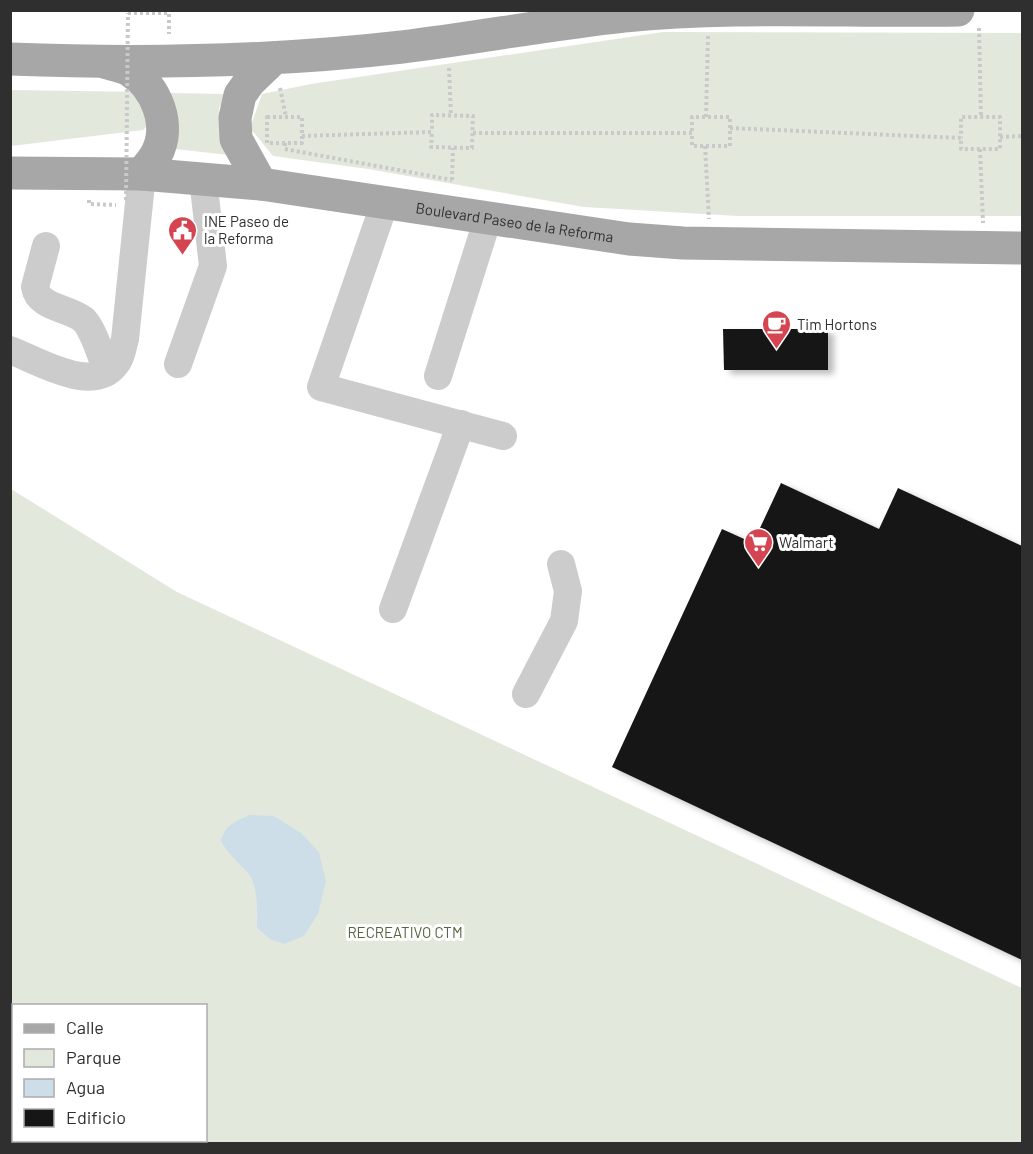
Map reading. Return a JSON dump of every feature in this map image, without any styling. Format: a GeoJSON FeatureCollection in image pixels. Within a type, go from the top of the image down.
{"type":"FeatureCollection","features":[{"type":"Feature","properties":{"kind":"main road"},"geometry":{"type":"LineString","coordinates":[[10,60],[105,63],[274,58],[401,47],[625,16],[709,11],[919,11],[969,15]]}},
{"type":"Feature","properties":{"kind":"main road"},"geometry":{"type":"LineString","coordinates":[[261,184],[236,139],[235,118],[240,94],[274,58]]}},
{"type":"Feature","properties":{"kind":"main road"},"geometry":{"type":"LineString","coordinates":[[105,63],[128,70],[147,85],[159,106],[163,131],[157,154],[134,187]]}},
{"type":"Feature","properties":{"kind":"main road","name":"Boulevard Paseo de la Reforma"},"geometry":{"type":"LineString","coordinates":[[10,173],[134,187],[203,179],[261,184],[629,239],[711,243],[1023,248]]}},
{"type":"Feature","properties":{"kind":"lane"},"geometry":{"type":"LineString","coordinates":[[178,364],[213,266],[203,179]]}},
{"type":"Feature","properties":{"kind":"lane"},"geometry":{"type":"LineString","coordinates":[[10,350],[76,377],[95,377],[107,372],[118,361],[125,339],[134,187]]}},
{"type":"Feature","properties":{"kind":"lane"},"geometry":{"type":"LineString","coordinates":[[385,202],[321,387],[503,436]]}},
{"type":"Feature","properties":{"kind":"lane"},"geometry":{"type":"LineString","coordinates":[[438,376],[488,218]]}},
{"type":"Feature","properties":{"kind":"lane"},"geometry":{"type":"LineString","coordinates":[[46,246],[35,287],[36,293],[45,301],[83,319],[89,327],[107,372]]}},
{"type":"Feature","properties":{"kind":"lane"},"geometry":{"type":"LineString","coordinates":[[393,609],[461,424]]}},
{"type":"Feature","properties":{"kind":"lane"},"geometry":{"type":"LineString","coordinates":[[526,694],[564,621],[568,591],[561,564]]}},
{"type":"Feature","properties":{"kind":"path"},"geometry":{"type":"LineString","coordinates":[[706,117],[709,11]]}},
{"type":"Feature","properties":{"kind":"path"},"geometry":{"type":"LineString","coordinates":[[134,187],[128,13],[169,13],[168,60]]}},
{"type":"Feature","properties":{"kind":"path"},"geometry":{"type":"LineString","coordinates":[[969,15],[981,117]]}},
{"type":"Feature","properties":{"kind":"path"},"geometry":{"type":"LineString","coordinates":[[447,40],[451,116]]}},
{"type":"Feature","properties":{"kind":"path"},"geometry":{"type":"LineString","coordinates":[[432,115],[451,116],[473,116],[472,148],[431,147],[432,115]]}},
{"type":"Feature","properties":{"kind":"path"},"geometry":{"type":"LineString","coordinates":[[267,117],[302,117],[302,136],[302,143],[267,143],[267,117]]}},
{"type":"Feature","properties":{"kind":"path"},"geometry":{"type":"LineString","coordinates":[[692,117],[730,117],[730,128],[730,146],[692,146],[692,117]]}},
{"type":"Feature","properties":{"kind":"path"},"geometry":{"type":"LineString","coordinates":[[961,117],[1000,117],[1000,137],[1000,149],[961,148],[961,117]]}},
{"type":"Feature","properties":{"kind":"path"},"geometry":{"type":"LineString","coordinates":[[730,128],[961,138]]}},
{"type":"Feature","properties":{"kind":"path"},"geometry":{"type":"LineString","coordinates":[[302,136],[432,132]]}},
{"type":"Feature","properties":{"kind":"path"},"geometry":{"type":"LineString","coordinates":[[473,133],[692,133]]}},
{"type":"Feature","properties":{"kind":"path"},"geometry":{"type":"LineString","coordinates":[[1000,137],[1023,136]]}},
{"type":"Feature","properties":{"kind":"path"},"geometry":{"type":"LineString","coordinates":[[285,143],[285,149],[452,180]]}},
{"type":"Feature","properties":{"kind":"path"},"geometry":{"type":"LineString","coordinates":[[705,146],[711,243]]}},
{"type":"Feature","properties":{"kind":"path"},"geometry":{"type":"LineString","coordinates":[[451,212],[453,148]]}},
{"type":"Feature","properties":{"kind":"path"},"geometry":{"type":"LineString","coordinates":[[980,149],[985,247]]}},
{"type":"Feature","properties":{"kind":"green space"},"geometry":{"type":"Polygon","coordinates":[[[663,32],[1022,33],[1022,216],[738,216],[584,207],[368,169],[273,156],[250,128],[262,94],[311,84],[663,32]]]}},
{"type":"Feature","properties":{"kind":"green space"},"geometry":{"type":"Polygon","coordinates":[[[10,90],[146,92],[150,123],[143,130],[11,146],[10,90]]]}},
{"type":"Feature","properties":{"kind":"green space"},"geometry":{"type":"Polygon","coordinates":[[[169,93],[228,94],[219,108],[223,139],[229,155],[166,148],[169,93]]]}},
{"type":"Feature","properties":{"kind":"green space","name":"RECREATIVO CTM"},"geometry":{"type":"Polygon","coordinates":[[[11,489],[177,592],[1022,988],[1022,1143],[11,1143],[11,489]]]}},
{"type":"Feature","properties":{"kind":"water"},"geometry":{"type":"Polygon","coordinates":[[[250,815],[274,816],[301,833],[319,852],[326,882],[318,914],[304,936],[284,944],[270,939],[257,928],[257,899],[252,879],[221,841],[231,824],[250,815]]]}},
{"type":"Feature","properties":{"kind":"building","name":"Tim Hortons"},"geometry":{"type":"Polygon","coordinates":[[[723,329],[828,329],[828,370],[724,370],[723,329]]]}},
{"type":"Feature","properties":{"kind":"building"},"geometry":{"type":"Polygon","coordinates":[[[781,483],[879,529],[898,488],[1022,546],[1022,960],[612,767],[722,529],[753,543],[781,483]]]}},
{"type":"Feature","properties":{"kind":"place","name":"INE Paseo de la Reforma"},"geometry":{"type":"Point","coordinates":[183,256]}},
{"type":"Feature","properties":{"kind":"place","name":"Tim Hortons"},"geometry":{"type":"Point","coordinates":[776,350]}},
{"type":"Feature","properties":{"kind":"place","name":"Walmart"},"geometry":{"type":"Point","coordinates":[758,568]}}]}
